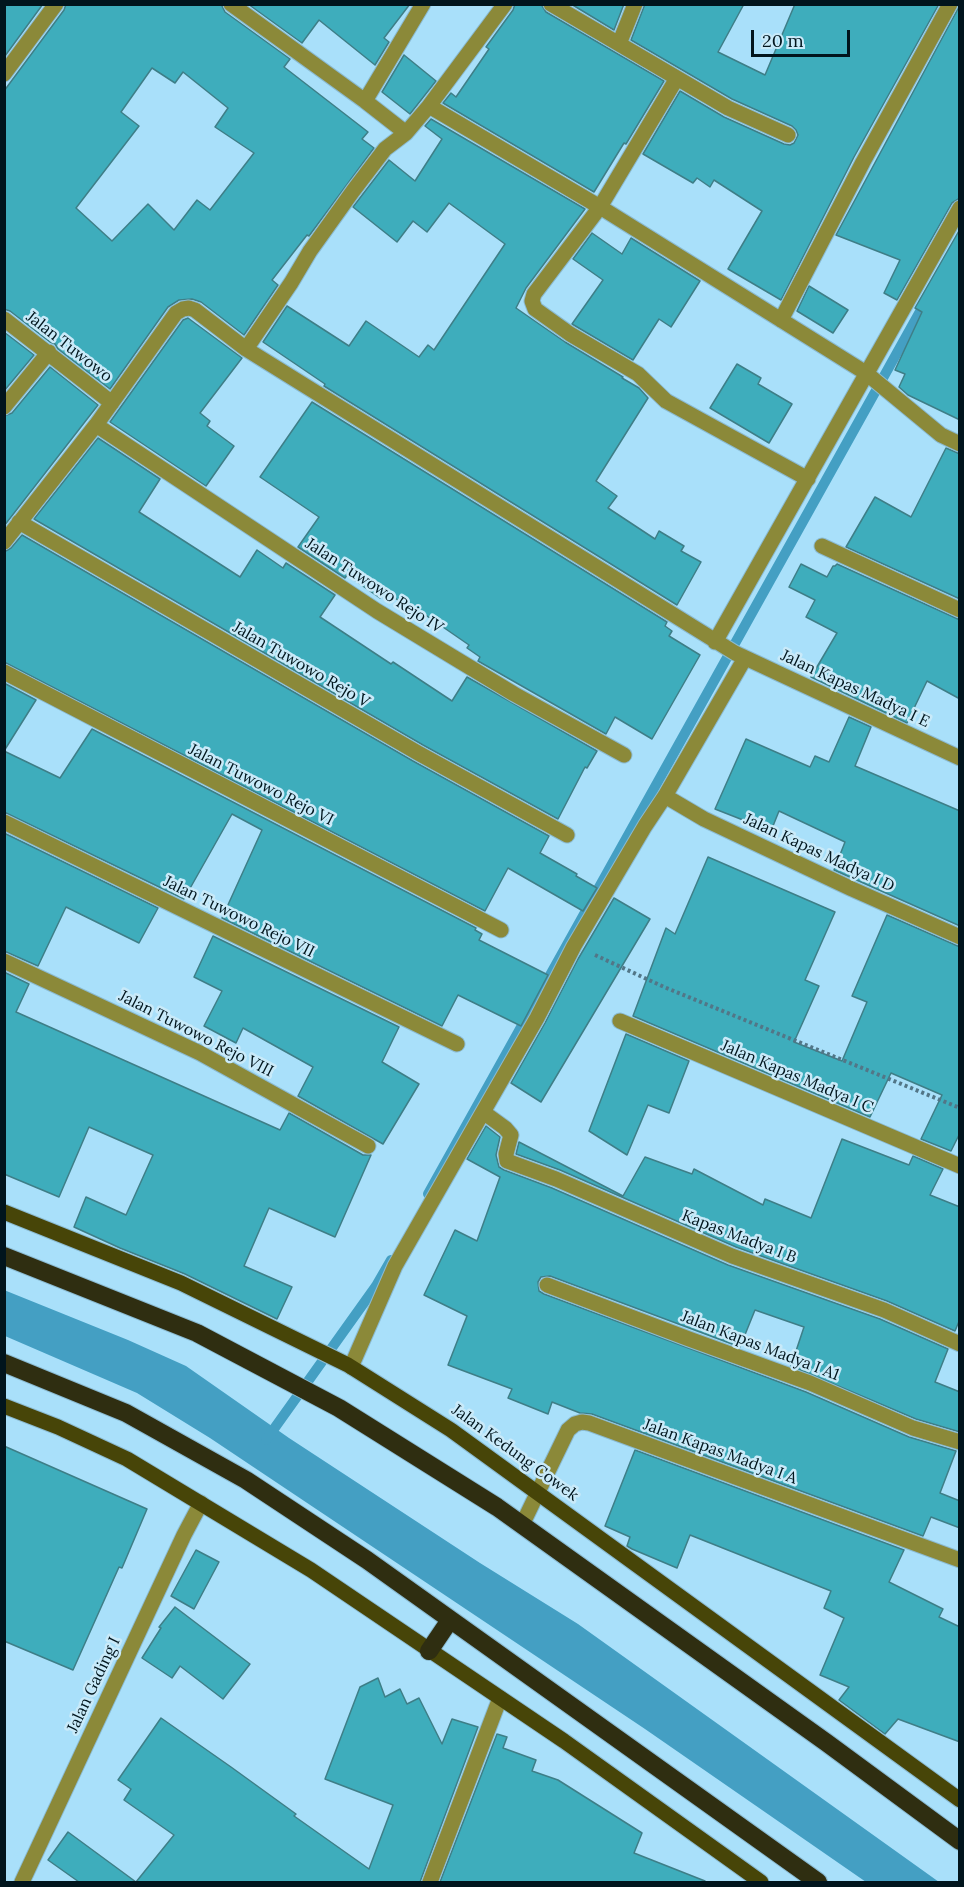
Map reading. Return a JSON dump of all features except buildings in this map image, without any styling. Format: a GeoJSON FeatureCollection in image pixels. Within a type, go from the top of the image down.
{"type":"FeatureCollection","features":[{"type":"Feature","properties":{"kind":"highway"},"geometry":{"type":"LineString","coordinates":[[4,1256],[197,1334],[349,1414],[522,1525],[960,1841]]}},
{"type":"Feature","properties":{"kind":"highway"},"geometry":{"type":"LineString","coordinates":[[4,1363],[126,1413],[246,1480],[367,1560],[818,1882]]}},
{"type":"Feature","properties":{"kind":"highway"},"geometry":{"type":"LineString","coordinates":[[429,1650],[450,1620]]}},
{"type":"Feature","properties":{"kind":"main road","name":"Jalan Kedung Cowek"},"geometry":{"type":"LineString","coordinates":[[4,1212],[181,1282],[349,1366],[451,1430],[960,1800]]}},
{"type":"Feature","properties":{"kind":"main road"},"geometry":{"type":"LineString","coordinates":[[4,1406],[58,1427],[127,1459],[311,1570],[564,1741],[761,1882]]}},
{"type":"Feature","properties":{"kind":"street"},"geometry":{"type":"LineString","coordinates":[[4,74],[56,4]]}},
{"type":"Feature","properties":{"kind":"street"},"geometry":{"type":"LineString","coordinates":[[231,4],[406,133]]}},
{"type":"Feature","properties":{"kind":"street"},"geometry":{"type":"LineString","coordinates":[[365,101],[423,4]]}},
{"type":"Feature","properties":{"kind":"street"},"geometry":{"type":"LineString","coordinates":[[246,349],[291,283],[310,250],[353,191],[385,149],[406,133],[429,106],[505,4]]}},
{"type":"Feature","properties":{"kind":"street"},"geometry":{"type":"LineString","coordinates":[[551,4],[728,108],[788,135]]}},
{"type":"Feature","properties":{"kind":"street"},"geometry":{"type":"LineString","coordinates":[[619,44],[635,4]]}},
{"type":"Feature","properties":{"kind":"street"},"geometry":{"type":"LineString","coordinates":[[781,320],[863,162],[950,4]]}},
{"type":"Feature","properties":{"kind":"street"},"geometry":{"type":"LineString","coordinates":[[677,78],[600,207],[534,294],[532,301],[535,309],[570,334],[638,374],[666,401],[808,479]]}},
{"type":"Feature","properties":{"kind":"street"},"geometry":{"type":"LineString","coordinates":[[429,106],[600,207],[868,374],[940,435],[960,444]]}},
{"type":"Feature","properties":{"kind":"street"},"geometry":{"type":"LineString","coordinates":[[349,1366],[395,1266],[537,1018],[574,945],[665,796],[808,479],[960,208]]}},
{"type":"Feature","properties":{"kind":"street","name":"Jalan Kapas Madya I E"},"geometry":{"type":"LineString","coordinates":[[112,403],[176,313],[183,309],[195,310],[246,349],[729,650],[960,758]]}},
{"type":"Feature","properties":{"kind":"street","name":"Jalan Tuwowo"},"geometry":{"type":"LineString","coordinates":[[4,319],[112,403]]}},
{"type":"Feature","properties":{"kind":"street"},"geometry":{"type":"LineString","coordinates":[[4,407],[49,352]]}},
{"type":"Feature","properties":{"kind":"street"},"geometry":{"type":"LineString","coordinates":[[4,542],[112,403]]}},
{"type":"Feature","properties":{"kind":"street","name":"Jalan Tuwowo Rejo IV"},"geometry":{"type":"LineString","coordinates":[[96,425],[377,611],[514,694],[624,755]]}},
{"type":"Feature","properties":{"kind":"street","name":"Jalan Tuwowo Rejo V"},"geometry":{"type":"LineString","coordinates":[[19,522],[418,753],[567,836]]}},
{"type":"Feature","properties":{"kind":"street"},"geometry":{"type":"LineString","coordinates":[[822,546],[960,610]]}},
{"type":"Feature","properties":{"kind":"street","name":"Jalan Tuwowo Rejo VI"},"geometry":{"type":"LineString","coordinates":[[4,672],[501,930]]}},
{"type":"Feature","properties":{"kind":"street","name":"Jalan Kapas Madya I D"},"geometry":{"type":"LineString","coordinates":[[665,796],[714,824],[960,937]]}},
{"type":"Feature","properties":{"kind":"street","name":"Jalan Tuwowo Rejo VII"},"geometry":{"type":"LineString","coordinates":[[4,822],[458,1044]]}},
{"type":"Feature","properties":{"kind":"street","name":"Jalan Tuwowo Rejo VIII"},"geometry":{"type":"LineString","coordinates":[[4,961],[200,1053],[368,1146]]}},
{"type":"Feature","properties":{"kind":"street","name":"Jalan Kapas Madya I C"},"geometry":{"type":"LineString","coordinates":[[620,1021],[960,1166]]}},
{"type":"Feature","properties":{"kind":"street","name":"Kapas Madya I B"},"geometry":{"type":"LineString","coordinates":[[483,1112],[511,1135],[506,1154],[507,1161],[556,1179],[732,1256],[884,1310],[960,1344]]}},
{"type":"Feature","properties":{"kind":"street","name":"Jalan Kapas Madya I A1"},"geometry":{"type":"LineString","coordinates":[[547,1285],[810,1383],[913,1428],[960,1442]]}},
{"type":"Feature","properties":{"kind":"street","name":"Jalan Kapas Madya I A"},"geometry":{"type":"LineString","coordinates":[[522,1525],[568,1430],[582,1422],[960,1560]]}},
{"type":"Feature","properties":{"kind":"street","name":"Jalan Gading I"},"geometry":{"type":"LineString","coordinates":[[22,1882],[201,1503]]}},
{"type":"Feature","properties":{"kind":"street"},"geometry":{"type":"LineString","coordinates":[[430,1882],[500,1698]]}},
{"type":"Feature","properties":{"kind":"path"},"geometry":{"type":"LineString","coordinates":[[574,945],[664,987],[960,1108]]}},
{"type":"Feature","properties":{"kind":"water"},"geometry":{"type":"Polygon","coordinates":[[[4,1290],[186,1366],[289,1438],[578,1624],[939,1882],[866,1882],[645,1729],[210,1438],[137,1393],[5,1336],[4,1290]]]}},
{"type":"Feature","properties":{"kind":"waterway"},"geometry":{"type":"LineString","coordinates":[[428,1194],[927,299]]}},
{"type":"Feature","properties":{"kind":"waterway"},"geometry":{"type":"LineString","coordinates":[[266,1440],[376,1286],[391,1260]]}}]}
